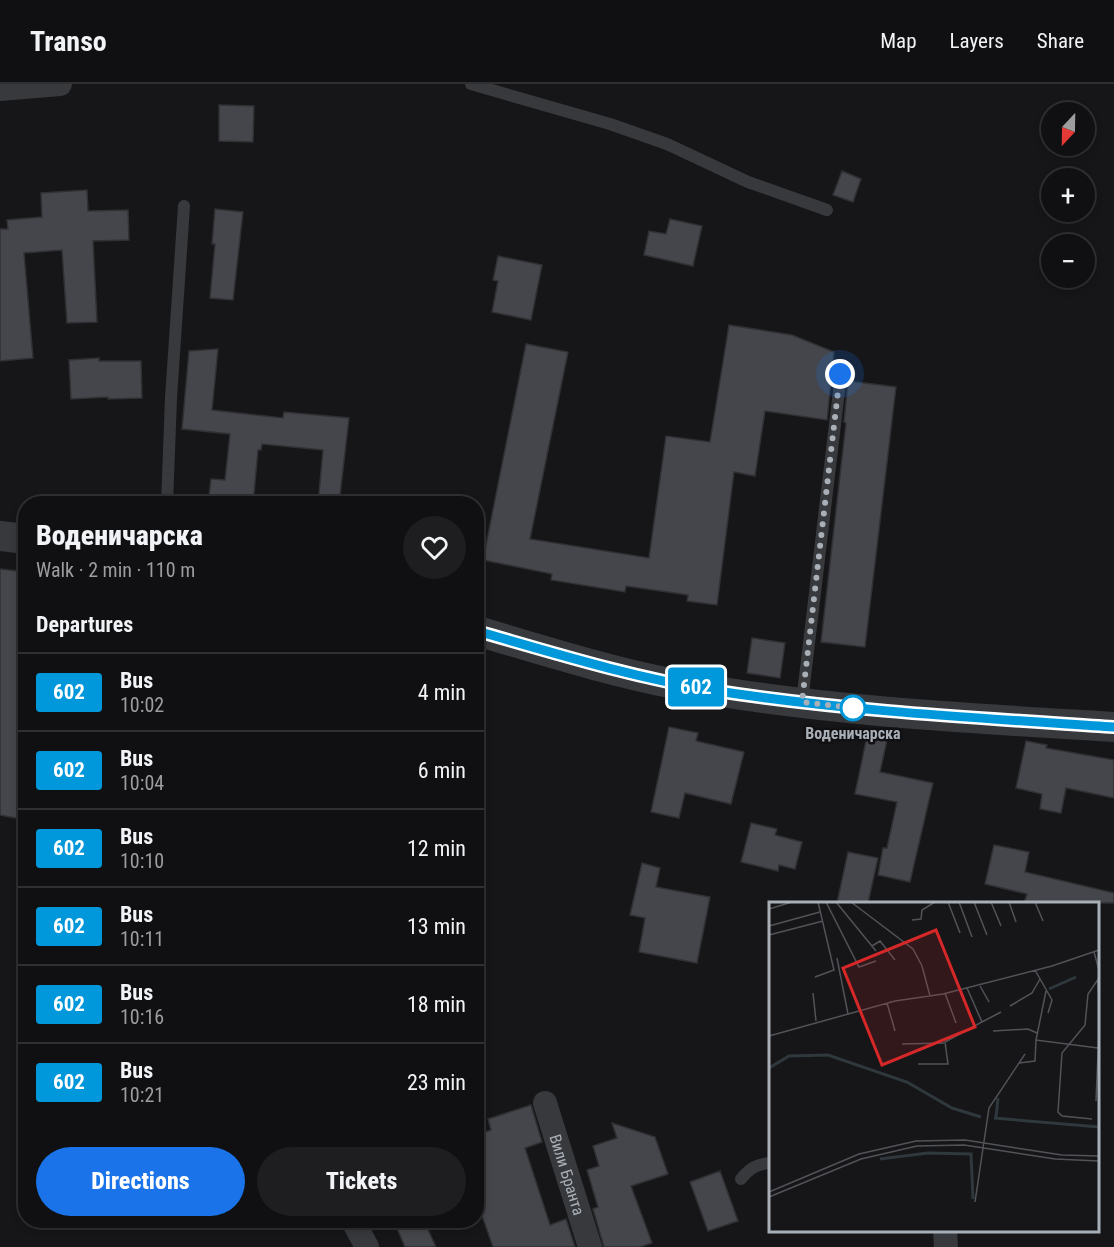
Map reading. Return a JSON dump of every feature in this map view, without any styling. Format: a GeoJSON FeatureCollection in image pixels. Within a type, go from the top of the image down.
{"type":"FeatureCollection","features":[{"type":"Feature","properties":{"kind":"street"},"geometry":{"type":"LineString","coordinates":[[0,89],[60,84]]}},
{"type":"Feature","properties":{"kind":"street"},"geometry":{"type":"LineString","coordinates":[[0,536],[18,538]]}},
{"type":"Feature","properties":{"kind":"street"},"geometry":{"type":"LineString","coordinates":[[484,633],[672,683],[802,702],[923,715],[1114,727]]}},
{"type":"Feature","properties":{"kind":"street","name":"Вили Бранта"},"geometry":{"type":"LineString","coordinates":[[545,1103],[590,1247]]}},
{"type":"Feature","properties":{"kind":"street"},"geometry":{"type":"LineString","coordinates":[[357,1228],[367,1247]]}},
{"type":"Feature","properties":{"kind":"street"},"geometry":{"type":"LineString","coordinates":[[945,1232],[946,1247]]}},
{"type":"Feature","properties":{"kind":"lane"},"geometry":{"type":"LineString","coordinates":[[471,84],[610,124],[667,144],[748,182],[827,210]]}},
{"type":"Feature","properties":{"kind":"lane"},"geometry":{"type":"LineString","coordinates":[[167,496],[171,398],[184,206]]}},
{"type":"Feature","properties":{"kind":"lane"},"geometry":{"type":"LineString","coordinates":[[802,702],[840,374]]}},
{"type":"Feature","properties":{"kind":"lane"},"geometry":{"type":"LineString","coordinates":[[741,1179],[748,1170],[758,1164],[769,1163]]}},
{"type":"Feature","properties":{"kind":"building"},"geometry":{"type":"Polygon","coordinates":[[[219,105],[254,106],[253,142],[219,141],[219,105]]]}},
{"type":"Feature","properties":{"kind":"building"},"geometry":{"type":"Polygon","coordinates":[[[842,171],[861,179],[853,202],[833,195],[842,171]]]}},
{"type":"Feature","properties":{"kind":"building"},"geometry":{"type":"Polygon","coordinates":[[[87,190],[88,211],[128,210],[129,240],[93,241],[97,322],[67,323],[62,250],[24,253],[33,358],[0,361],[0,229],[8,229],[7,220],[42,217],[41,193],[87,190]]]}},
{"type":"Feature","properties":{"kind":"building"},"geometry":{"type":"Polygon","coordinates":[[[215,209],[243,212],[233,300],[210,298],[215,244],[212,244],[215,209]]]}},
{"type":"Feature","properties":{"kind":"building"},"geometry":{"type":"Polygon","coordinates":[[[670,219],[702,226],[693,266],[644,255],[649,231],[666,234],[670,219]]]}},
{"type":"Feature","properties":{"kind":"building"},"geometry":{"type":"Polygon","coordinates":[[[498,256],[542,265],[531,320],[492,312],[498,281],[493,280],[498,256]]]}},
{"type":"Feature","properties":{"kind":"building"},"geometry":{"type":"Polygon","coordinates":[[[729,325],[792,335],[834,352],[827,420],[765,411],[755,476],[734,472],[717,605],[687,601],[688,595],[626,586],[625,592],[551,580],[552,574],[484,560],[526,344],[568,352],[530,539],[649,558],[666,436],[710,442],[729,325]]]}},
{"type":"Feature","properties":{"kind":"building"},"geometry":{"type":"Polygon","coordinates":[[[218,349],[212,410],[283,418],[284,412],[349,418],[340,496],[319,496],[323,450],[262,444],[261,450],[258,450],[254,496],[209,496],[211,479],[225,480],[230,434],[182,429],[189,351],[218,349]]]}},
{"type":"Feature","properties":{"kind":"building"},"geometry":{"type":"Polygon","coordinates":[[[99,358],[99,361],[141,361],[142,398],[71,399],[69,360],[99,358]]]}},
{"type":"Feature","properties":{"kind":"building"},"geometry":{"type":"Polygon","coordinates":[[[848,381],[896,387],[865,647],[821,642],[846,423],[844,422],[848,381]]]}},
{"type":"Feature","properties":{"kind":"building"},"geometry":{"type":"Polygon","coordinates":[[[0,569],[18,571],[18,818],[0,815],[0,569]]]}},
{"type":"Feature","properties":{"kind":"building"},"geometry":{"type":"Polygon","coordinates":[[[752,638],[785,643],[780,678],[747,673],[752,638]]]}},
{"type":"Feature","properties":{"kind":"building"},"geometry":{"type":"Polygon","coordinates":[[[669,727],[698,733],[696,741],[744,752],[731,804],[685,793],[679,818],[651,812],[669,727]]]}},
{"type":"Feature","properties":{"kind":"building"},"geometry":{"type":"Polygon","coordinates":[[[867,736],[887,740],[880,772],[933,783],[910,882],[878,875],[883,848],[887,848],[897,802],[855,794],[867,736]]]}},
{"type":"Feature","properties":{"kind":"building"},"geometry":{"type":"Polygon","coordinates":[[[1026,741],[1047,745],[1046,748],[1114,760],[1114,798],[1066,788],[1061,813],[1040,809],[1042,794],[1016,788],[1026,741]]]}},
{"type":"Feature","properties":{"kind":"building"},"geometry":{"type":"Polygon","coordinates":[[[751,823],[777,829],[775,835],[802,842],[795,869],[779,865],[778,871],[741,862],[751,823]]]}},
{"type":"Feature","properties":{"kind":"building"},"geometry":{"type":"Polygon","coordinates":[[[994,845],[1029,852],[1025,872],[1114,893],[1114,903],[1024,902],[1027,894],[985,884],[994,845]]]}},
{"type":"Feature","properties":{"kind":"building"},"geometry":{"type":"Polygon","coordinates":[[[848,852],[878,858],[868,902],[837,902],[848,852]]]}},
{"type":"Feature","properties":{"kind":"building"},"geometry":{"type":"Polygon","coordinates":[[[642,863],[660,868],[656,887],[710,897],[697,963],[639,952],[645,918],[630,915],[642,863]]]}},
{"type":"Feature","properties":{"kind":"building"},"geometry":{"type":"Polygon","coordinates":[[[531,1105],[542,1142],[525,1148],[550,1225],[566,1219],[575,1247],[493,1247],[484,1221],[484,1132],[491,1130],[488,1119],[531,1105]]]}},
{"type":"Feature","properties":{"kind":"building"},"geometry":{"type":"Polygon","coordinates":[[[612,1123],[655,1137],[668,1174],[631,1186],[652,1243],[640,1247],[604,1247],[593,1209],[598,1207],[587,1170],[599,1166],[593,1146],[617,1138],[612,1123]]]}},
{"type":"Feature","properties":{"kind":"building"},"geometry":{"type":"Polygon","coordinates":[[[720,1171],[738,1221],[708,1231],[690,1182],[720,1171]]]}},
{"type":"Feature","properties":{"kind":"building"},"geometry":{"type":"Polygon","coordinates":[[[397,1228],[427,1228],[436,1247],[405,1247],[397,1228]]]}},
{"type":"Feature","properties":{"kind":"bus line","name":"602"},"geometry":{"type":"LineString","coordinates":[[484,633],[628,673],[711,690],[923,715],[1114,727]]}},
{"type":"Feature","properties":{"kind":"place","name":"Воденичарска"},"geometry":{"type":"Point","coordinates":[853,708]}},
{"type":"Feature","properties":{"kind":"route"},"geometry":{"type":"LineString","coordinates":[[840,374],[802,702],[863,709],[853,708]]}}]}
